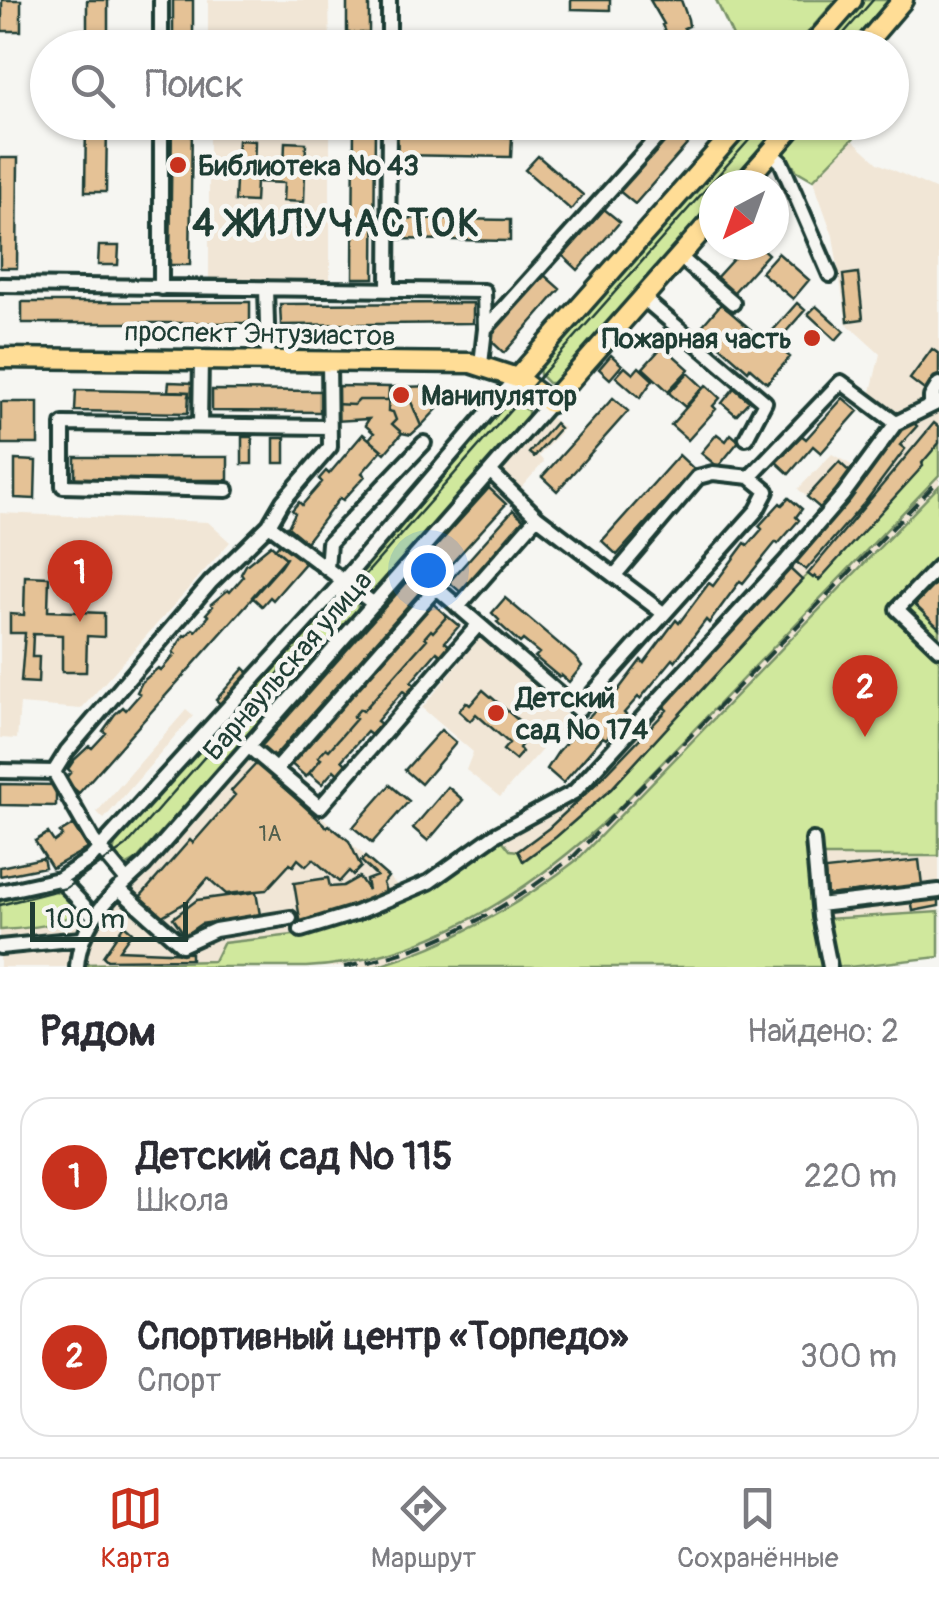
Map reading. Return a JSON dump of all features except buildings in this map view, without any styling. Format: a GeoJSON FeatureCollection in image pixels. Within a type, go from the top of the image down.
{"type":"FeatureCollection","features":[{"type":"Feature","properties":{"kind":"main road"},"geometry":{"type":"LineString","coordinates":[[826,30],[852,0]]}},
{"type":"Feature","properties":{"kind":"main road"},"geometry":{"type":"LineString","coordinates":[[877,30],[903,0]]}},
{"type":"Feature","properties":{"kind":"main road"},"geometry":{"type":"LineString","coordinates":[[517,378],[728,140]]}},
{"type":"Feature","properties":{"kind":"main road"},"geometry":{"type":"LineString","coordinates":[[756,170],[782,140]]}},
{"type":"Feature","properties":{"kind":"main road"},"geometry":{"type":"LineString","coordinates":[[550,403],[699,235]]}},
{"type":"Feature","properties":{"kind":"main road","name":"проспект Энтузиастов"},"geometry":{"type":"LineString","coordinates":[[0,358],[481,364],[517,378],[550,403]]}},
{"type":"Feature","properties":{"kind":"street"},"geometry":{"type":"LineString","coordinates":[[161,0],[161,30]]}},
{"type":"Feature","properties":{"kind":"street"},"geometry":{"type":"LineString","coordinates":[[389,30],[390,0]]}},
{"type":"Feature","properties":{"kind":"street"},"geometry":{"type":"LineString","coordinates":[[161,140],[161,288]]}},
{"type":"Feature","properties":{"kind":"street"},"geometry":{"type":"LineString","coordinates":[[388,288],[389,140]]}},
{"type":"Feature","properties":{"kind":"street"},"geometry":{"type":"LineString","coordinates":[[485,329],[654,140]]}},
{"type":"Feature","properties":{"kind":"street"},"geometry":{"type":"LineString","coordinates":[[771,153],[780,162],[830,275]]}},
{"type":"Feature","properties":{"kind":"street"},"geometry":{"type":"LineString","coordinates":[[680,256],[733,303]]}},
{"type":"Feature","properties":{"kind":"street"},"geometry":{"type":"LineString","coordinates":[[0,286],[484,291],[481,364]]}},
{"type":"Feature","properties":{"kind":"street"},"geometry":{"type":"LineString","coordinates":[[266,288],[268,360]]}},
{"type":"Feature","properties":{"kind":"street"},"geometry":{"type":"LineString","coordinates":[[643,298],[765,402],[746,438]]}},
{"type":"Feature","properties":{"kind":"street"},"geometry":{"type":"LineString","coordinates":[[200,424],[201,360]]}},
{"type":"Feature","properties":{"kind":"street"},"geometry":{"type":"LineString","coordinates":[[54,772],[67,751],[210,583],[269,525],[284,501],[327,452],[329,360]]}},
{"type":"Feature","properties":{"kind":"street","name":"Барнаульская улица"},"geometry":{"type":"LineString","coordinates":[[0,892],[59,879],[90,859],[344,580],[517,378]]}},
{"type":"Feature","properties":{"kind":"street"},"geometry":{"type":"LineString","coordinates":[[750,476],[841,382],[896,423]]}},
{"type":"Feature","properties":{"kind":"street"},"geometry":{"type":"LineString","coordinates":[[302,930],[356,913],[429,882],[495,835],[574,792],[798,547],[843,495],[896,423],[935,403],[931,398],[939,384]]}},
{"type":"Feature","properties":{"kind":"street","name":"Барнаульская улица"},"geometry":{"type":"LineString","coordinates":[[77,967],[81,939],[94,916],[249,747],[550,403]]}},
{"type":"Feature","properties":{"kind":"street"},"geometry":{"type":"LineString","coordinates":[[227,490],[64,486],[63,424],[329,428]]}},
{"type":"Feature","properties":{"kind":"street"},"geometry":{"type":"LineString","coordinates":[[327,568],[329,544],[424,443]]}},
{"type":"Feature","properties":{"kind":"street"},"geometry":{"type":"LineString","coordinates":[[490,472],[537,517],[664,613]]}},
{"type":"Feature","properties":{"kind":"street"},"geometry":{"type":"LineString","coordinates":[[409,564],[578,710],[757,510],[766,491],[750,476],[713,473],[698,477],[615,576]]}},
{"type":"Feature","properties":{"kind":"street"},"geometry":{"type":"LineString","coordinates":[[458,608],[537,517]]}},
{"type":"Feature","properties":{"kind":"street"},"geometry":{"type":"LineString","coordinates":[[269,525],[374,604]]}},
{"type":"Feature","properties":{"kind":"street"},"geometry":{"type":"LineString","coordinates":[[939,566],[898,610],[939,649]]}},
{"type":"Feature","properties":{"kind":"street"},"geometry":{"type":"LineString","coordinates":[[276,769],[436,588]]}},
{"type":"Feature","properties":{"kind":"street"},"geometry":{"type":"LineString","coordinates":[[249,747],[320,807],[478,626]]}},
{"type":"Feature","properties":{"kind":"street"},"geometry":{"type":"LineString","coordinates":[[0,771],[54,772]]}},
{"type":"Feature","properties":{"kind":"street"},"geometry":{"type":"LineString","coordinates":[[54,772],[123,885],[182,944],[215,930],[290,918]]}},
{"type":"Feature","properties":{"kind":"street"},"geometry":{"type":"LineString","coordinates":[[813,840],[830,967]]}},
{"type":"Feature","properties":{"kind":"street"},"geometry":{"type":"LineString","coordinates":[[59,879],[94,916]]}},
{"type":"Feature","properties":{"kind":"street"},"geometry":{"type":"LineString","coordinates":[[819,904],[939,891]]}},
{"type":"Feature","properties":{"kind":"street"},"geometry":{"type":"LineString","coordinates":[[0,946],[81,939]]}},
{"type":"Feature","properties":{"kind":"shaded area"},"geometry":{"type":"Polygon","coordinates":[[[208,0],[329,0],[330,30],[208,30],[208,0]]]}},
{"type":"Feature","properties":{"kind":"shaded area"},"geometry":{"type":"Polygon","coordinates":[[[209,140],[330,140],[330,280],[209,280],[209,140]]]}},
{"type":"Feature","properties":{"kind":"shaded area"},"geometry":{"type":"Polygon","coordinates":[[[853,140],[878,163],[939,191],[939,443],[922,462],[923,466],[819,580],[808,574],[802,580],[611,789],[523,861],[502,840],[532,818],[543,820],[576,794],[821,523],[820,508],[798,489],[832,454],[857,468],[905,413],[884,408],[870,396],[880,354],[847,324],[833,236],[813,180],[853,140]]]}},
{"type":"Feature","properties":{"kind":"shaded area"},"geometry":{"type":"Polygon","coordinates":[[[549,416],[564,428],[539,456],[544,462],[269,769],[406,893],[302,934],[224,943],[215,961],[86,964],[90,941],[100,923],[549,416]]]}},
{"type":"Feature","properties":{"kind":"shaded area"},"geometry":{"type":"Polygon","coordinates":[[[939,475],[939,486],[578,859],[482,925],[427,951],[376,967],[309,967],[372,957],[423,942],[476,918],[571,852],[613,814],[939,475]]]}},
{"type":"Feature","properties":{"kind":"shaded area"},"geometry":{"type":"Polygon","coordinates":[[[0,513],[208,522],[230,542],[81,709],[20,704],[17,739],[0,738],[0,513]]]}},
{"type":"Feature","properties":{"kind":"shaded area","name":"Детский сад № 174"},"geometry":{"type":"Polygon","coordinates":[[[481,636],[559,703],[557,707],[570,718],[500,797],[466,770],[473,752],[422,708],[481,636]]]}},
{"type":"Feature","properties":{"kind":"shaded area"},"geometry":{"type":"Polygon","coordinates":[[[186,710],[193,716],[104,819],[97,812],[186,710]]]}},
{"type":"Feature","properties":{"kind":"shaded area"},"geometry":{"type":"Polygon","coordinates":[[[821,855],[939,856],[939,912],[826,920],[821,855]]]}},
{"type":"Feature","properties":{"kind":"shaded area"},"geometry":{"type":"Polygon","coordinates":[[[80,911],[69,967],[0,967],[0,930],[65,921],[80,911]]]}},
{"type":"Feature","properties":{"kind":"green space"},"geometry":{"type":"Polygon","coordinates":[[[716,0],[836,0],[810,30],[730,30],[716,0]]]}},
{"type":"Feature","properties":{"kind":"green space"},"geometry":{"type":"Polygon","coordinates":[[[862,0],[896,0],[869,30],[836,30],[862,0]]]}},
{"type":"Feature","properties":{"kind":"green space"},"geometry":{"type":"Polygon","coordinates":[[[739,140],[773,140],[746,170],[713,170],[739,140]]]}},
{"type":"Feature","properties":{"kind":"green space"},"geometry":{"type":"Polygon","coordinates":[[[792,140],[852,140],[813,180],[796,170],[783,150],[792,140]]]}},
{"type":"Feature","properties":{"kind":"green space"},"geometry":{"type":"Polygon","coordinates":[[[699,185],[699,223],[557,383],[548,383],[540,375],[539,367],[699,185]]]}},
{"type":"Feature","properties":{"kind":"green space"},"geometry":{"type":"Polygon","coordinates":[[[514,399],[528,411],[528,417],[378,590],[370,591],[360,581],[361,574],[509,400],[514,399]]]}},
{"type":"Feature","properties":{"kind":"green space"},"geometry":{"type":"Polygon","coordinates":[[[939,443],[939,475],[613,814],[510,896],[433,937],[350,962],[306,967],[86,967],[214,961],[223,943],[302,934],[431,885],[502,840],[510,850],[518,851],[524,861],[611,789],[808,574],[820,579],[939,443]]]}},
{"type":"Feature","properties":{"kind":"green space"},"geometry":{"type":"Polygon","coordinates":[[[939,486],[939,856],[821,856],[826,919],[939,912],[939,957],[849,967],[376,967],[431,947],[482,922],[578,859],[939,486]]]}},
{"type":"Feature","properties":{"kind":"green space"},"geometry":{"type":"Polygon","coordinates":[[[346,592],[357,600],[358,611],[136,860],[127,865],[120,863],[113,853],[116,840],[346,592]]]}},
{"type":"Feature","properties":{"kind":"green space"},"geometry":{"type":"Polygon","coordinates":[[[55,891],[70,897],[80,911],[51,924],[0,930],[0,899],[55,891]]]}},
{"type":"Feature","properties":{"kind":"tram line"},"geometry":{"type":"LineString","coordinates":[[847,30],[873,0]]}},
{"type":"Feature","properties":{"kind":"tram line"},"geometry":{"type":"LineString","coordinates":[[0,905],[66,888],[126,846],[749,140]]}},
{"type":"Feature","properties":{"kind":"railway"},"geometry":{"type":"LineString","coordinates":[[344,967],[437,940],[494,911],[574,856],[939,480]]}},
{"type":"Feature","properties":{"kind":"place","name":"Библиотека № 43"},"geometry":{"type":"Point","coordinates":[178,165]}},
{"type":"Feature","properties":{"kind":"place","name":"Пожарная часть"},"geometry":{"type":"Point","coordinates":[812,338]}},
{"type":"Feature","properties":{"kind":"place","name":"Манипулятор"},"geometry":{"type":"Point","coordinates":[401,395]}},
{"type":"Feature","properties":{"kind":"place","name":"Детский сад № 115"},"geometry":{"type":"Point","coordinates":[80,622]}},
{"type":"Feature","properties":{"kind":"place","name":"Детский сад № 174"},"geometry":{"type":"Point","coordinates":[496,713]}},
{"type":"Feature","properties":{"kind":"place","name":"Спортивный центр «Торпедо»"},"geometry":{"type":"Point","coordinates":[865,737]}},
{"type":"Feature","properties":{"kind":"district","name":"4 ЖИЛУЧАСТОК"},"geometry":{"type":"Point","coordinates":[337,223]}}]}
